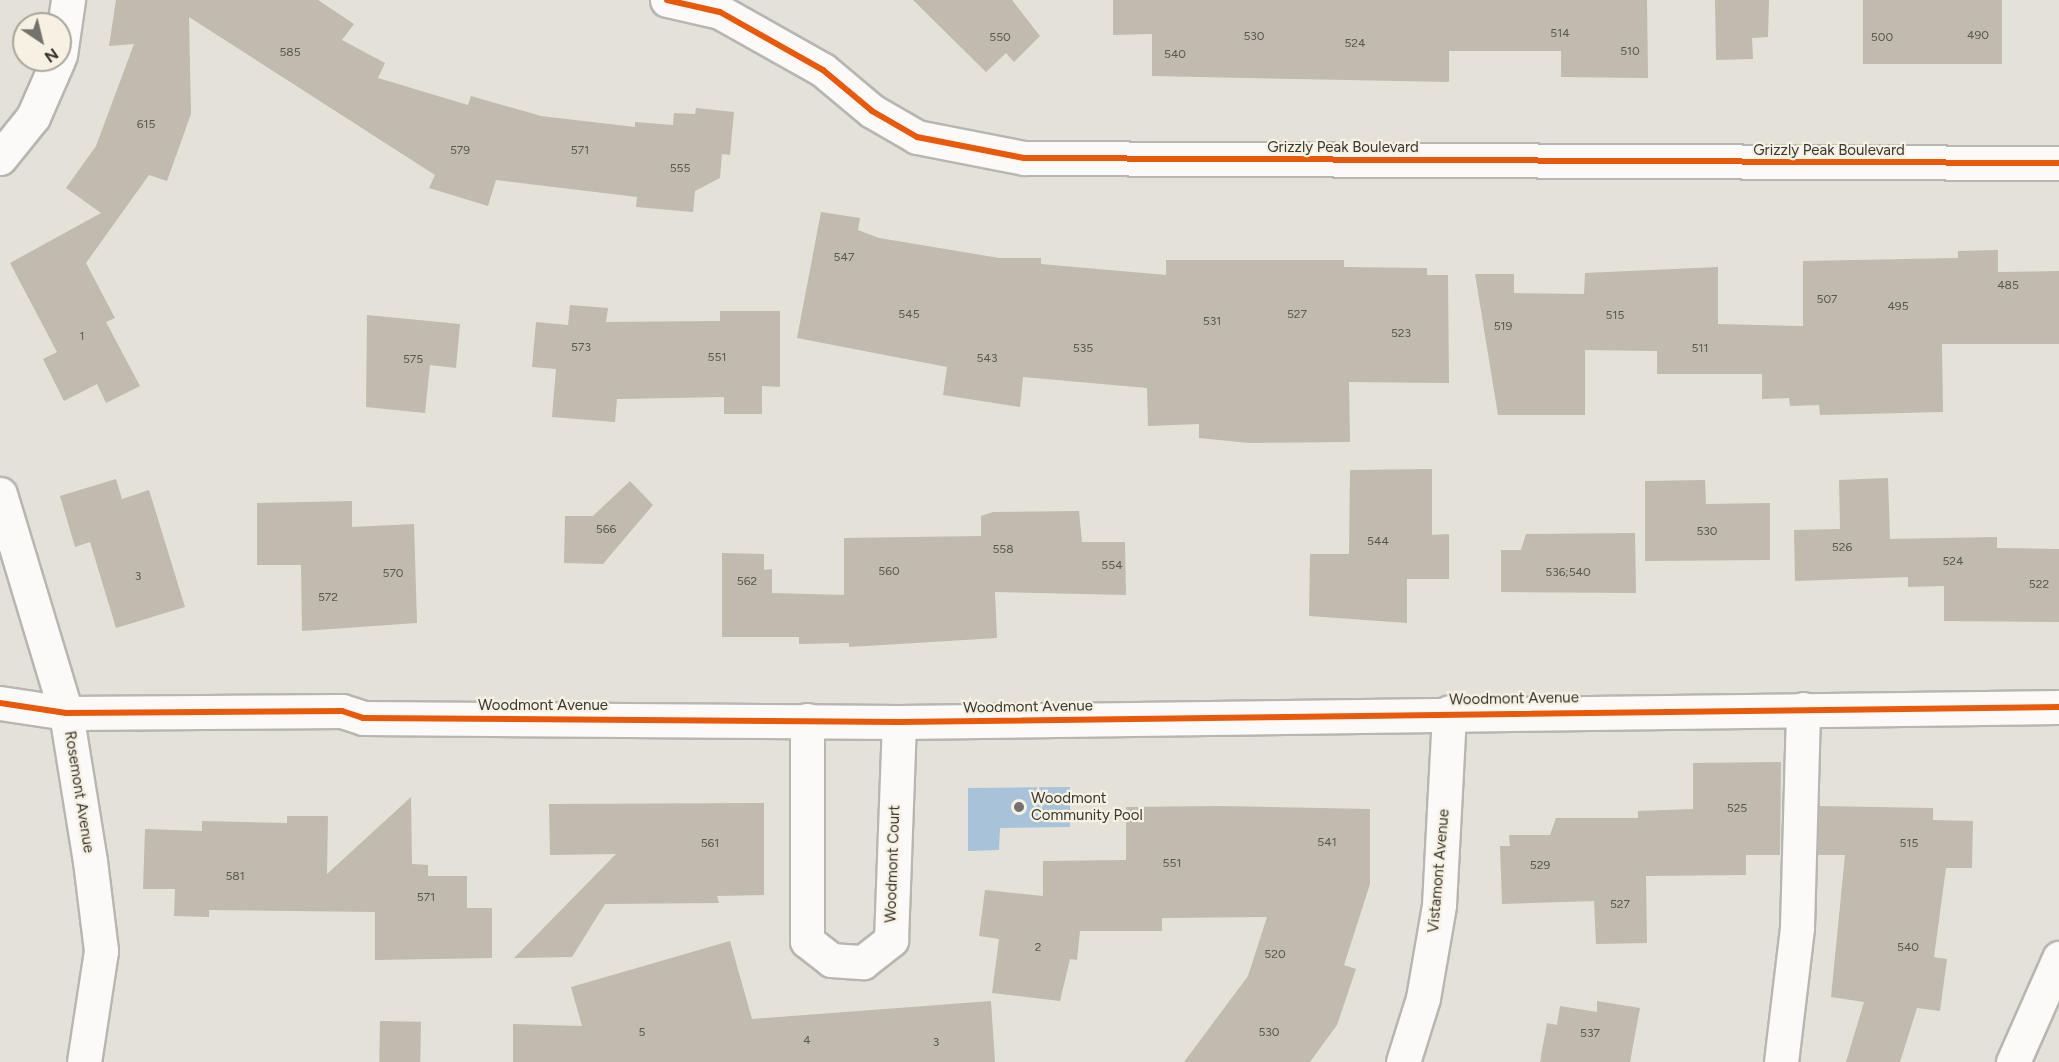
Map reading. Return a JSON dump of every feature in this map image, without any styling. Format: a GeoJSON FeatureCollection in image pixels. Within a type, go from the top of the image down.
{"type":"FeatureCollection","features":[{"type":"Feature","properties":{"kind":"street","name":"Grizzly Peak Boulevard"},"geometry":{"type":"LineString","coordinates":[[667,0],[725,6],[824,70],[872,111],[917,137],[1024,158],[2059,163]]}},
{"type":"Feature","properties":{"kind":"street"},"geometry":{"type":"LineString","coordinates":[[0,158],[33,117],[53,72]]}},
{"type":"Feature","properties":{"kind":"street","name":"Rosemont Avenue"},"geometry":{"type":"LineString","coordinates":[[0,494],[66,713],[101,951],[84,1062]]}},
{"type":"Feature","properties":{"kind":"street","name":"Woodmont Avenue"},"geometry":{"type":"LineString","coordinates":[[0,703],[66,713],[342,711],[363,718],[898,722],[1449,712],[2059,707]]}},
{"type":"Feature","properties":{"kind":"street"},"geometry":{"type":"LineString","coordinates":[[1781,1062],[1797,927],[1803,708]]}},
{"type":"Feature","properties":{"kind":"street","name":"Vistamont Avenue"},"geometry":{"type":"LineString","coordinates":[[1403,1062],[1423,998],[1439,905],[1449,712]]}},
{"type":"Feature","properties":{"kind":"street","name":"Woodmont Court"},"geometry":{"type":"LineString","coordinates":[[807,720],[807,942],[831,960],[863,962],[891,940],[898,722]]}},
{"type":"Feature","properties":{"kind":"street"},"geometry":{"type":"LineString","coordinates":[[2013,1062],[2059,958]]}},
{"type":"Feature","properties":{"kind":"water","name":"Woodmont Community Pool"},"geometry":{"type":"Polygon","coordinates":[[[1070,787],[1070,827],[1000,828],[999,850],[968,851],[968,788],[1070,787]]]}},
{"type":"Feature","properties":{"kind":"building"},"geometry":{"type":"Polygon","coordinates":[[[116,0],[318,0],[354,24],[342,40],[385,63],[378,78],[468,105],[471,96],[541,116],[635,127],[635,122],[673,125],[674,113],[695,114],[696,108],[734,112],[730,155],[722,154],[720,178],[695,191],[693,212],[636,207],[637,197],[496,180],[488,206],[429,188],[435,175],[189,17],[191,114],[167,181],[149,175],[86,263],[115,318],[106,322],[140,386],[106,403],[97,384],[64,401],[43,359],[57,352],[10,263],[101,213],[66,188],[96,146],[134,44],[109,46],[116,0]]]}},
{"type":"Feature","properties":{"kind":"building"},"geometry":{"type":"Polygon","coordinates":[[[913,0],[1012,0],[1040,36],[1014,62],[1006,53],[986,72],[913,0]]]}},
{"type":"Feature","properties":{"kind":"building"},"geometry":{"type":"Polygon","coordinates":[[[1113,0],[1647,0],[1648,78],[1561,77],[1561,51],[1449,51],[1449,82],[1152,76],[1152,34],[1113,35],[1113,0]]]}},
{"type":"Feature","properties":{"kind":"building"},"geometry":{"type":"Polygon","coordinates":[[[1715,0],[1769,0],[1768,37],[1752,38],[1753,59],[1716,60],[1715,0]]]}},
{"type":"Feature","properties":{"kind":"building"},"geometry":{"type":"Polygon","coordinates":[[[1863,0],[2002,0],[2002,64],[1863,64],[1863,0]]]}},
{"type":"Feature","properties":{"kind":"building"},"geometry":{"type":"Polygon","coordinates":[[[821,212],[860,218],[858,230],[879,238],[999,258],[1041,258],[1041,264],[1166,275],[1166,260],[1344,260],[1344,267],[1427,268],[1427,275],[1448,275],[1449,383],[1349,382],[1350,442],[1249,443],[1199,438],[1199,424],[1148,426],[1147,388],[1023,377],[1020,407],[943,395],[947,367],[797,338],[821,212]]]}},
{"type":"Feature","properties":{"kind":"building"},"geometry":{"type":"Polygon","coordinates":[[[1998,250],[1998,272],[2059,271],[2059,344],[1942,344],[1943,412],[1820,415],[1819,405],[1790,406],[1789,398],[1762,399],[1762,374],[1657,374],[1657,351],[1585,350],[1585,415],[1498,415],[1475,274],[1514,274],[1514,293],[1584,294],[1585,273],[1718,267],[1718,324],[1803,326],[1803,261],[1958,258],[1958,251],[1998,250]]]}},
{"type":"Feature","properties":{"kind":"building"},"geometry":{"type":"Polygon","coordinates":[[[570,305],[608,308],[606,322],[720,321],[720,311],[780,311],[780,387],[762,386],[762,414],[724,414],[724,397],[617,399],[615,422],[552,417],[556,369],[532,367],[536,322],[568,325],[570,305]]]}},
{"type":"Feature","properties":{"kind":"building"},"geometry":{"type":"Polygon","coordinates":[[[367,315],[460,324],[456,368],[430,365],[425,413],[366,407],[367,315]]]}},
{"type":"Feature","properties":{"kind":"building"},"geometry":{"type":"Polygon","coordinates":[[[1432,469],[1432,535],[1449,534],[1449,579],[1407,579],[1407,623],[1309,616],[1310,554],[1349,554],[1350,470],[1432,469]]]}},
{"type":"Feature","properties":{"kind":"building"},"geometry":{"type":"Polygon","coordinates":[[[1888,478],[1890,539],[1997,537],[1997,548],[2059,549],[2059,622],[1944,621],[1944,586],[1908,587],[1908,577],[1795,581],[1794,530],[1840,529],[1839,480],[1888,478]]]}},
{"type":"Feature","properties":{"kind":"building"},"geometry":{"type":"Polygon","coordinates":[[[116,479],[122,499],[149,490],[185,607],[116,628],[90,542],[75,547],[60,496],[116,479]]]}},
{"type":"Feature","properties":{"kind":"building"},"geometry":{"type":"Polygon","coordinates":[[[1705,480],[1706,504],[1770,503],[1770,560],[1645,561],[1645,481],[1705,480]]]}},
{"type":"Feature","properties":{"kind":"building"},"geometry":{"type":"Polygon","coordinates":[[[630,481],[653,505],[603,564],[564,563],[565,516],[593,516],[630,481]]]}},
{"type":"Feature","properties":{"kind":"building"},"geometry":{"type":"Polygon","coordinates":[[[352,501],[352,527],[414,524],[417,623],[302,631],[301,565],[257,565],[257,503],[352,501]]]}},
{"type":"Feature","properties":{"kind":"building"},"geometry":{"type":"Polygon","coordinates":[[[1079,511],[1082,542],[1125,542],[1126,595],[995,592],[997,638],[849,647],[849,643],[799,644],[799,637],[722,637],[722,553],[764,554],[764,570],[772,569],[772,593],[844,595],[844,538],[981,536],[981,516],[993,512],[1079,511]]]}},
{"type":"Feature","properties":{"kind":"building"},"geometry":{"type":"Polygon","coordinates":[[[1635,533],[1636,593],[1501,592],[1501,550],[1521,550],[1526,534],[1635,533]]]}},
{"type":"Feature","properties":{"kind":"building"},"geometry":{"type":"Polygon","coordinates":[[[1781,762],[1780,855],[1746,855],[1746,875],[1646,876],[1647,943],[1596,944],[1594,901],[1502,904],[1500,846],[1510,846],[1509,835],[1550,835],[1556,818],[1638,818],[1638,811],[1693,809],[1693,763],[1781,762]]]}},
{"type":"Feature","properties":{"kind":"building"},"geometry":{"type":"Polygon","coordinates":[[[411,797],[412,864],[428,865],[428,876],[467,876],[467,908],[492,908],[492,958],[375,960],[375,912],[209,910],[209,917],[174,916],[175,889],[143,889],[145,829],[202,831],[202,821],[287,823],[287,816],[328,816],[327,874],[411,797]]]}},
{"type":"Feature","properties":{"kind":"building"},"geometry":{"type":"Polygon","coordinates":[[[764,803],[764,895],[717,896],[719,903],[605,904],[572,957],[514,958],[616,854],[550,855],[549,804],[764,803]]]}},
{"type":"Feature","properties":{"kind":"building"},"geometry":{"type":"Polygon","coordinates":[[[1819,806],[1933,808],[1933,820],[1973,821],[1972,868],[1946,868],[1934,957],[1947,959],[1940,1011],[1917,1008],[1900,1062],[1846,1062],[1864,1002],[1831,997],[1845,855],[1818,855],[1819,806]]]}},
{"type":"Feature","properties":{"kind":"building"},"geometry":{"type":"Polygon","coordinates":[[[1126,807],[1370,809],[1370,884],[1344,965],[1356,969],[1337,1025],[1310,1062],[1184,1062],[1248,976],[1267,917],[1162,918],[1162,931],[1080,931],[1077,960],[1070,959],[1060,1001],[992,993],[999,939],[979,936],[985,890],[1043,896],[1043,861],[1126,860],[1126,807]]]}},
{"type":"Feature","properties":{"kind":"building"},"geometry":{"type":"Polygon","coordinates":[[[730,941],[752,1019],[991,1001],[995,1062],[513,1062],[513,1024],[582,1026],[571,987],[730,941]]]}},
{"type":"Feature","properties":{"kind":"building"},"geometry":{"type":"Polygon","coordinates":[[[1597,1001],[1640,1008],[1630,1062],[1540,1062],[1547,1023],[1557,1025],[1560,1006],[1597,1012],[1597,1001]]]}},
{"type":"Feature","properties":{"kind":"building"},"geometry":{"type":"Polygon","coordinates":[[[380,1021],[421,1022],[420,1062],[379,1062],[380,1021]]]}},
{"type":"Feature","properties":{"kind":"cycle path"},"geometry":{"type":"LineString","coordinates":[[667,0],[720,12],[823,70],[872,111],[917,137],[1024,158],[2059,163]]}},
{"type":"Feature","properties":{"kind":"cycle path"},"geometry":{"type":"LineString","coordinates":[[0,703],[66,713],[342,711],[363,718],[899,722],[2059,707]]}},
{"type":"Feature","properties":{"kind":"place","name":"Woodmont Community Pool"},"geometry":{"type":"Point","coordinates":[1019,807]}}]}
